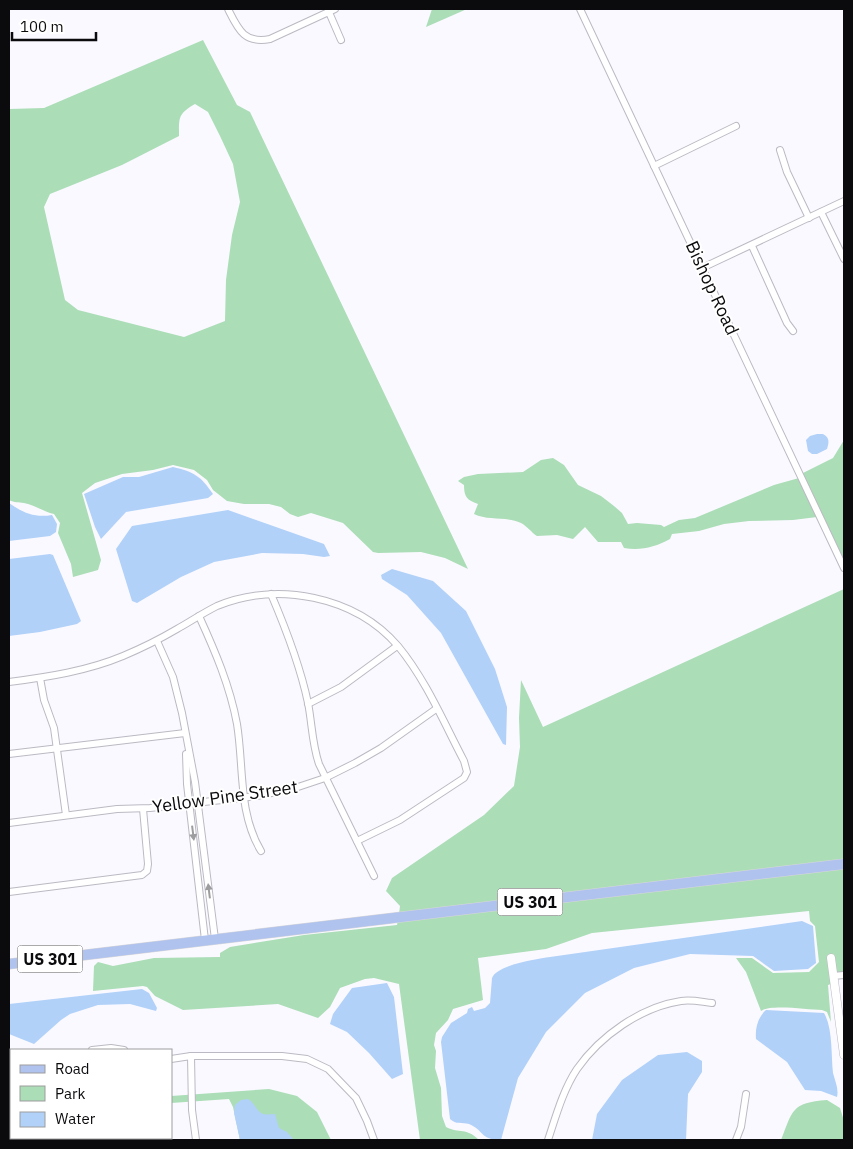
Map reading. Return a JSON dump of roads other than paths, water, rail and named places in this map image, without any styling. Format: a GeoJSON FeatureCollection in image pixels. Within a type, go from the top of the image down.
{"type":"FeatureCollection","features":[{"type":"Feature","properties":{"kind":"main road","name":"US 301"},"geometry":{"type":"LineString","coordinates":[[9,964],[844,864]]}},
{"type":"Feature","properties":{"kind":"street"},"geometry":{"type":"LineString","coordinates":[[228,9],[237,27],[243,34],[252,40],[261,41],[270,39],[330,10],[341,40]]}},
{"type":"Feature","properties":{"kind":"street","name":"Bishop Road"},"geometry":{"type":"LineString","coordinates":[[580,9],[844,568]]}},
{"type":"Feature","properties":{"kind":"street"},"geometry":{"type":"LineString","coordinates":[[654,166],[736,126]]}},
{"type":"Feature","properties":{"kind":"street"},"geometry":{"type":"LineString","coordinates":[[780,150],[809,218]]}},
{"type":"Feature","properties":{"kind":"street"},"geometry":{"type":"LineString","coordinates":[[702,268],[844,201]]}},
{"type":"Feature","properties":{"kind":"street"},"geometry":{"type":"LineString","coordinates":[[821,212],[844,259]]}},
{"type":"Feature","properties":{"kind":"street"},"geometry":{"type":"LineString","coordinates":[[752,246],[787,323],[793,331]]}},
{"type":"Feature","properties":{"kind":"street"},"geometry":{"type":"LineString","coordinates":[[271,594],[293,648],[308,704],[315,752],[325,778],[374,876]]}},
{"type":"Feature","properties":{"kind":"street"},"geometry":{"type":"LineString","coordinates":[[9,682],[67,673],[104,663],[157,640],[198,616],[227,602],[250,596],[271,594],[304,596],[335,604],[373,625],[397,646],[411,664],[436,709],[464,762],[466,772],[464,778],[400,820],[357,841]]}},
{"type":"Feature","properties":{"kind":"street"},"geometry":{"type":"LineString","coordinates":[[198,616],[219,663],[229,692],[238,736],[245,810],[252,833],[261,851]]}},
{"type":"Feature","properties":{"kind":"street"},"geometry":{"type":"LineString","coordinates":[[157,640],[176,688],[195,782],[210,940]]}},
{"type":"Feature","properties":{"kind":"street"},"geometry":{"type":"LineString","coordinates":[[308,704],[341,687],[397,646]]}},
{"type":"Feature","properties":{"kind":"street"},"geometry":{"type":"LineString","coordinates":[[40,678],[44,700],[54,728],[66,815]]}},
{"type":"Feature","properties":{"kind":"street","name":"Yellow Pine Street"},"geometry":{"type":"LineString","coordinates":[[9,823],[124,808],[189,804],[289,789],[325,778],[381,748],[436,709]]}},
{"type":"Feature","properties":{"kind":"street"},"geometry":{"type":"LineString","coordinates":[[9,754],[185,733]]}},
{"type":"Feature","properties":{"kind":"street"},"geometry":{"type":"LineString","coordinates":[[185,733],[186,779],[189,804],[210,940]]}},
{"type":"Feature","properties":{"kind":"street","name":"Yellow Pine Street"},"geometry":{"type":"LineString","coordinates":[[9,892],[142,875],[146,871],[148,864],[143,808]]}},
{"type":"Feature","properties":{"kind":"street"},"geometry":{"type":"LineString","coordinates":[[831,958],[844,1055]]}},
{"type":"Feature","properties":{"kind":"street"},"geometry":{"type":"LineString","coordinates":[[833,976],[844,975]]}},
{"type":"Feature","properties":{"kind":"street"},"geometry":{"type":"LineString","coordinates":[[548,1140],[562,1097],[577,1069],[606,1038],[627,1020],[658,1007],[682,1000],[712,1003]]}},
{"type":"Feature","properties":{"kind":"street"},"geometry":{"type":"LineString","coordinates":[[102,1049],[118,1049]]}},
{"type":"Feature","properties":{"kind":"street"},"geometry":{"type":"LineString","coordinates":[[191,1056],[192,1110],[196,1140]]}},
{"type":"Feature","properties":{"kind":"street"},"geometry":{"type":"LineString","coordinates":[[172,1059],[191,1056],[282,1056],[307,1059],[328,1069],[356,1098],[374,1140]]}},
{"type":"Feature","properties":{"kind":"street"},"geometry":{"type":"LineString","coordinates":[[736,1140],[741,1127],[746,1094]]}},
{"type":"Feature","properties":{"kind":"water"},"geometry":{"type":"Polygon","coordinates":[[[823,434],[827,437],[828,447],[817,454],[812,454],[808,451],[806,440],[810,436],[823,434]]]}},
{"type":"Feature","properties":{"kind":"water"},"geometry":{"type":"Polygon","coordinates":[[[173,467],[196,476],[205,483],[213,494],[208,498],[126,512],[101,539],[84,494],[123,477],[139,477],[173,467]]]}},
{"type":"Feature","properties":{"kind":"water"},"geometry":{"type":"Polygon","coordinates":[[[9,503],[29,514],[40,516],[52,515],[57,524],[56,532],[50,536],[9,541],[9,503]]]}},
{"type":"Feature","properties":{"kind":"water"},"geometry":{"type":"Polygon","coordinates":[[[228,510],[324,544],[330,556],[262,553],[214,562],[181,577],[137,603],[132,601],[116,549],[132,526],[228,510]]]}},
{"type":"Feature","properties":{"kind":"water"},"geometry":{"type":"Polygon","coordinates":[[[53,555],[81,621],[77,624],[40,632],[9,636],[9,559],[53,555]]]}},
{"type":"Feature","properties":{"kind":"water"},"geometry":{"type":"Polygon","coordinates":[[[392,569],[433,581],[466,611],[495,669],[507,707],[506,745],[503,744],[441,633],[407,595],[382,579],[381,575],[392,569]]]}},
{"type":"Feature","properties":{"kind":"water"},"geometry":{"type":"Polygon","coordinates":[[[802,921],[813,926],[816,963],[808,969],[774,971],[753,956],[690,954],[634,968],[585,993],[546,1032],[518,1078],[501,1140],[486,1137],[474,1126],[457,1123],[450,1119],[442,1037],[451,1023],[467,1013],[468,1009],[472,1007],[474,1011],[485,1008],[490,1003],[492,978],[495,973],[518,963],[544,958],[802,921]]]}},
{"type":"Feature","properties":{"kind":"water"},"geometry":{"type":"Polygon","coordinates":[[[387,983],[394,997],[403,1074],[392,1079],[347,1032],[330,1024],[333,1014],[352,988],[387,983]]]}},
{"type":"Feature","properties":{"kind":"water"},"geometry":{"type":"Polygon","coordinates":[[[142,989],[149,993],[157,1008],[156,1011],[130,1004],[98,1005],[70,1014],[34,1044],[9,1034],[9,1004],[142,989]]]}},
{"type":"Feature","properties":{"kind":"water"},"geometry":{"type":"Polygon","coordinates":[[[766,1010],[824,1013],[829,1026],[837,1097],[821,1091],[805,1090],[787,1062],[756,1039],[758,1023],[766,1010]]]}},
{"type":"Feature","properties":{"kind":"water"},"geometry":{"type":"Polygon","coordinates":[[[687,1052],[702,1061],[702,1072],[688,1094],[686,1140],[592,1140],[597,1114],[622,1080],[658,1055],[687,1052]]]}},
{"type":"Feature","properties":{"kind":"water"},"geometry":{"type":"Polygon","coordinates":[[[248,1099],[263,1114],[275,1114],[279,1128],[287,1132],[294,1140],[240,1140],[234,1113],[235,1105],[241,1100],[248,1099]]]}}]}
